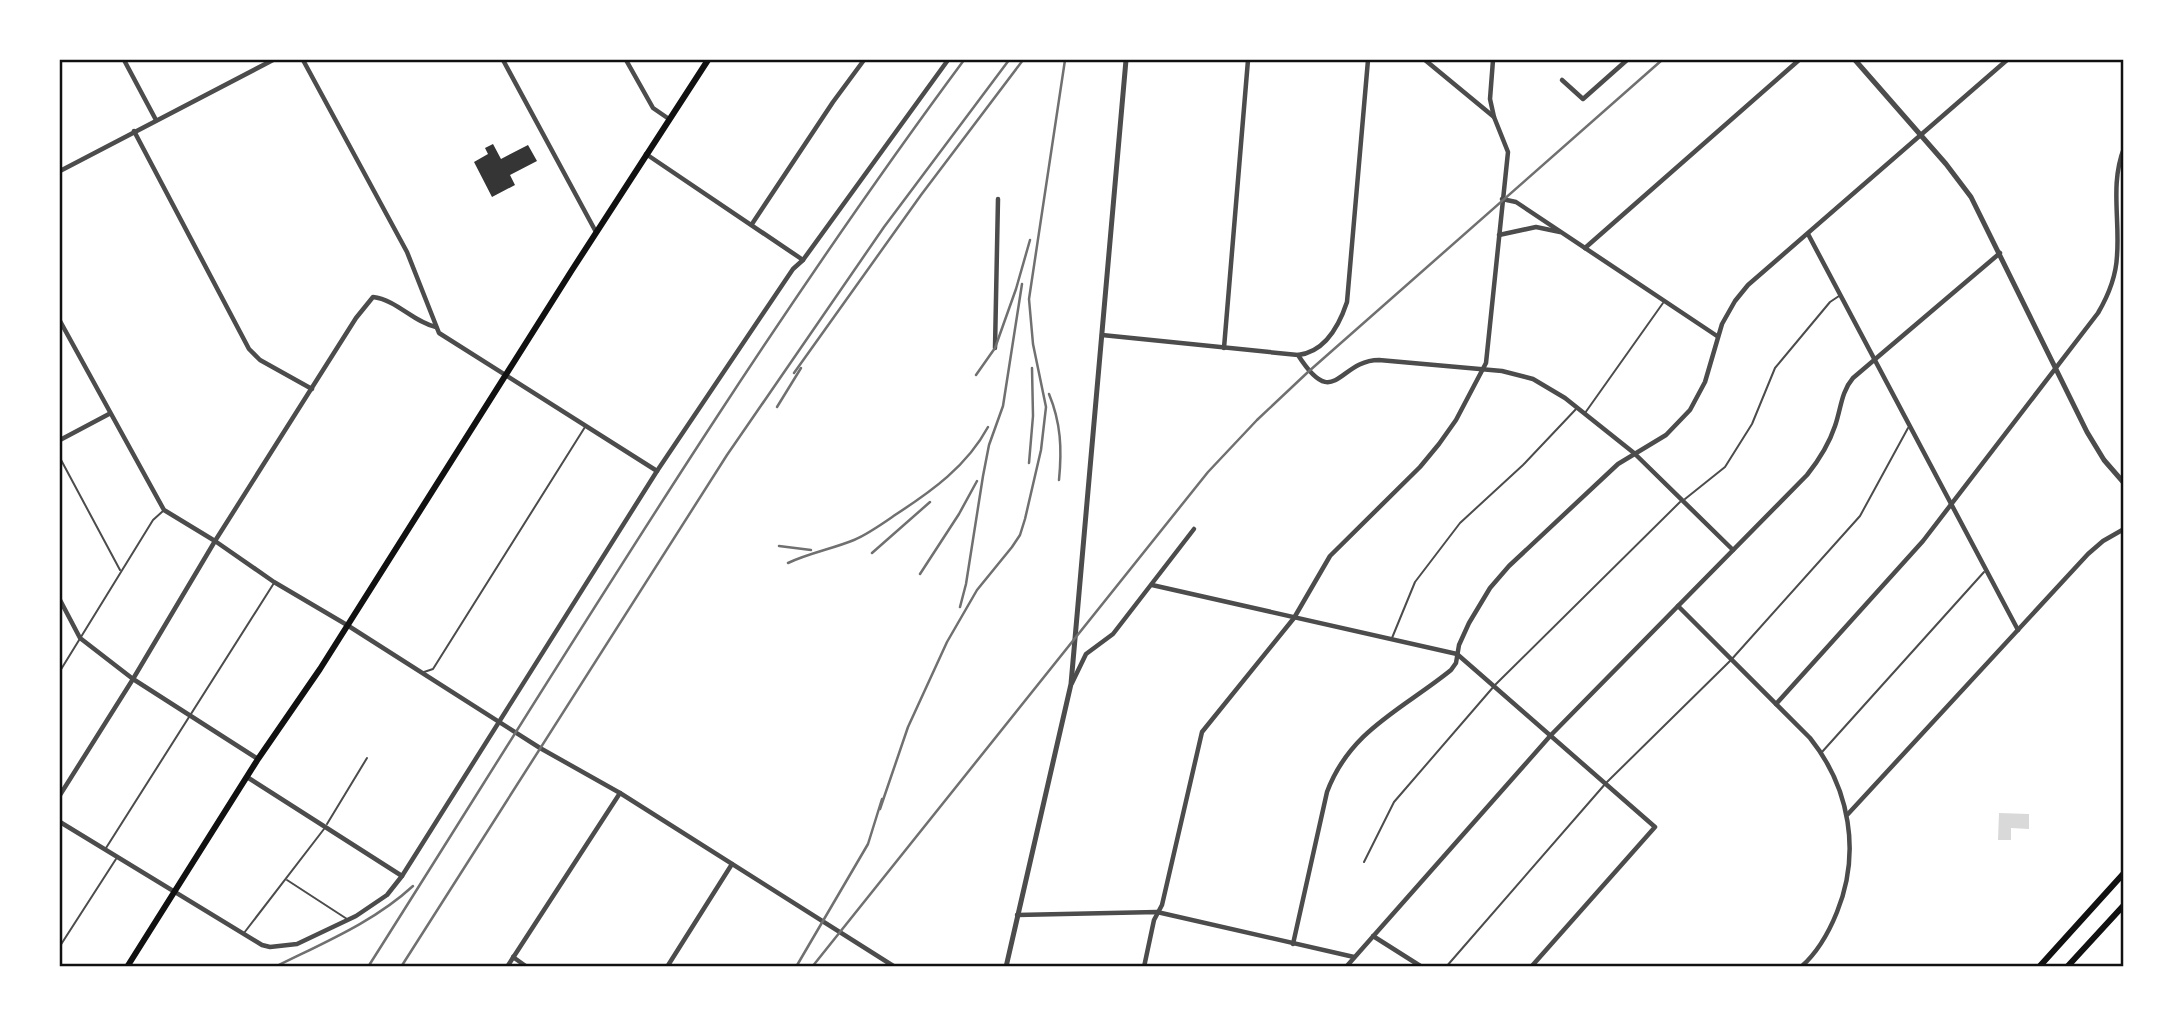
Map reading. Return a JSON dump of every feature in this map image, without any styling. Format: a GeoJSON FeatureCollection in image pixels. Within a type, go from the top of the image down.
{"type":"FeatureCollection","features":[{"type":"Feature","properties":{"kind":"main road"},"geometry":{"type":"LineString","coordinates":[[127,967],[708,60]]}},
{"type":"Feature","properties":{"kind":"main road"},"geometry":{"type":"LineString","coordinates":[[2039,967],[2123,873]]}},
{"type":"Feature","properties":{"kind":"main road"},"geometry":{"type":"LineString","coordinates":[[2067,967],[2123,905]]}},
{"type":"Feature","properties":{"kind":"street"},"geometry":{"type":"LineString","coordinates":[[124,60],[156,120]]}},
{"type":"Feature","properties":{"kind":"street"},"geometry":{"type":"LineString","coordinates":[[60,171],[273,60]]}},
{"type":"Feature","properties":{"kind":"street"},"geometry":{"type":"LineString","coordinates":[[303,60],[407,252],[439,332],[657,471]]}},
{"type":"Feature","properties":{"kind":"street"},"geometry":{"type":"LineString","coordinates":[[503,60],[596,232]]}},
{"type":"Feature","properties":{"kind":"street"},"geometry":{"type":"LineString","coordinates":[[626,60],[653,108],[669,119]]}},
{"type":"Feature","properties":{"kind":"street"},"geometry":{"type":"LineString","coordinates":[[752,224],[864,60]]}},
{"type":"Feature","properties":{"kind":"street"},"geometry":{"type":"LineString","coordinates":[[60,822],[261,945],[270,947],[297,944],[348,920],[387,895],[402,876],[657,471],[793,269],[803,260],[947,60]]}},
{"type":"Feature","properties":{"kind":"street"},"geometry":{"type":"LineString","coordinates":[[1004,967],[1071,684],[1126,60]]}},
{"type":"Feature","properties":{"kind":"street"},"geometry":{"type":"LineString","coordinates":[[1223,349],[1248,60]]}},
{"type":"Feature","properties":{"kind":"street"},"geometry":{"type":"LineString","coordinates":[[1101,335],[1298,355],[1315,351],[1326,340],[1341,320],[1347,302],[1368,60]]}},
{"type":"Feature","properties":{"kind":"street"},"geometry":{"type":"LineString","coordinates":[[1425,60],[1494,117]]}},
{"type":"Feature","properties":{"kind":"street"},"geometry":{"type":"LineString","coordinates":[[1144,967],[1157,912],[1162,905],[1202,732],[1294,618],[1337,548],[1420,467],[1439,444],[1456,420],[1483,369],[1488,356],[1508,152],[1494,117],[1490,92],[1493,60]]}},
{"type":"Feature","properties":{"kind":"street"},"geometry":{"type":"LineString","coordinates":[[1562,80],[1583,99],[1627,60]]}},
{"type":"Feature","properties":{"kind":"street"},"geometry":{"type":"LineString","coordinates":[[1585,247],[1799,60]]}},
{"type":"Feature","properties":{"kind":"street"},"geometry":{"type":"LineString","coordinates":[[1855,60],[1963,186],[2000,253],[2095,446],[2123,483]]}},
{"type":"Feature","properties":{"kind":"street"},"geometry":{"type":"LineString","coordinates":[[1293,944],[1327,792],[1348,751],[1362,736],[1451,670],[1475,611],[1500,577],[1618,464],[1666,435],[1690,410],[1702,389],[1717,337],[1728,312],[1741,293],[2007,60]]}},
{"type":"Feature","properties":{"kind":"street"},"geometry":{"type":"LineString","coordinates":[[134,131],[249,349],[260,360],[312,389]]}},
{"type":"Feature","properties":{"kind":"street"},"geometry":{"type":"LineString","coordinates":[[1776,704],[1910,556],[2098,313],[2114,275],[2118,247],[2115,194],[2118,164],[2123,148]]}},
{"type":"Feature","properties":{"kind":"street"},"geometry":{"type":"LineString","coordinates":[[646,154],[803,260]]}},
{"type":"Feature","properties":{"kind":"street"},"geometry":{"type":"LineString","coordinates":[[995,348],[998,199]]}},
{"type":"Feature","properties":{"kind":"street"},"geometry":{"type":"LineString","coordinates":[[1502,199],[1516,202],[1717,337]]}},
{"type":"Feature","properties":{"kind":"street"},"geometry":{"type":"LineString","coordinates":[[1499,234],[1536,227],[1562,233]]}},
{"type":"Feature","properties":{"kind":"street"},"geometry":{"type":"LineString","coordinates":[[1808,234],[2018,630]]}},
{"type":"Feature","properties":{"kind":"street"},"geometry":{"type":"LineString","coordinates":[[1346,967],[1551,734],[1815,466],[1831,436],[1847,386],[2000,253]]}},
{"type":"Feature","properties":{"kind":"street"},"geometry":{"type":"LineString","coordinates":[[60,795],[215,541],[356,318],[373,297],[384,299],[425,324],[436,327]]}},
{"type":"Feature","properties":{"kind":"street"},"geometry":{"type":"LineString","coordinates":[[60,321],[164,510],[274,582],[347,625],[498,722],[620,793],[895,967]]}},
{"type":"Feature","properties":{"kind":"street"},"geometry":{"type":"LineString","coordinates":[[1298,355],[1308,372],[1328,383],[1340,379],[1362,363],[1373,360],[1483,369],[1533,379],[1565,398],[1634,453],[1733,550]]}},
{"type":"Feature","properties":{"kind":"street"},"geometry":{"type":"LineString","coordinates":[[60,440],[109,414]]}},
{"type":"Feature","properties":{"kind":"street"},"geometry":{"type":"LineString","coordinates":[[1071,684],[1086,654],[1113,634],[1194,529]]}},
{"type":"Feature","properties":{"kind":"street"},"geometry":{"type":"LineString","coordinates":[[1847,815],[2095,547],[2123,529]]}},
{"type":"Feature","properties":{"kind":"street"},"geometry":{"type":"LineString","coordinates":[[1153,584],[1457,654],[1656,827],[1531,967]]}},
{"type":"Feature","properties":{"kind":"street"},"geometry":{"type":"LineString","coordinates":[[60,600],[80,638],[133,679],[258,759]]}},
{"type":"Feature","properties":{"kind":"street"},"geometry":{"type":"LineString","coordinates":[[1678,606],[1821,753],[1837,782],[1847,815],[1850,847],[1844,892],[1826,935],[1801,967]]}},
{"type":"Feature","properties":{"kind":"street"},"geometry":{"type":"LineString","coordinates":[[247,777],[402,876]]}},
{"type":"Feature","properties":{"kind":"street"},"geometry":{"type":"LineString","coordinates":[[507,967],[620,793]]}},
{"type":"Feature","properties":{"kind":"street"},"geometry":{"type":"LineString","coordinates":[[667,967],[732,864]]}},
{"type":"Feature","properties":{"kind":"street"},"geometry":{"type":"LineString","coordinates":[[1017,915],[1157,912],[1354,957]]}},
{"type":"Feature","properties":{"kind":"street"},"geometry":{"type":"LineString","coordinates":[[1373,936],[1422,967]]}},
{"type":"Feature","properties":{"kind":"street"},"geometry":{"type":"LineString","coordinates":[[513,957],[527,967]]}},
{"type":"Feature","properties":{"kind":"lane"},"geometry":{"type":"LineString","coordinates":[[1364,862],[1394,802],[1495,685],[1672,508],[1725,467],[1752,424],[1775,368],[1830,302],[1841,296]]}},
{"type":"Feature","properties":{"kind":"lane"},"geometry":{"type":"LineString","coordinates":[[1585,414],[1664,301]]}},
{"type":"Feature","properties":{"kind":"lane"},"geometry":{"type":"LineString","coordinates":[[1392,639],[1415,582],[1460,523],[1523,465],[1577,408]]}},
{"type":"Feature","properties":{"kind":"lane"},"geometry":{"type":"LineString","coordinates":[[423,673],[433,669],[586,425]]}},
{"type":"Feature","properties":{"kind":"lane"},"geometry":{"type":"LineString","coordinates":[[1446,967],[1606,783],[1731,660],[1860,516],[1910,425]]}},
{"type":"Feature","properties":{"kind":"lane"},"geometry":{"type":"LineString","coordinates":[[60,458],[120,571]]}},
{"type":"Feature","properties":{"kind":"lane"},"geometry":{"type":"LineString","coordinates":[[60,671],[120,571],[153,520],[164,510]]}},
{"type":"Feature","properties":{"kind":"lane"},"geometry":{"type":"LineString","coordinates":[[1821,753],[1986,570]]}},
{"type":"Feature","properties":{"kind":"lane"},"geometry":{"type":"LineString","coordinates":[[106,849],[274,582]]}},
{"type":"Feature","properties":{"kind":"lane"},"geometry":{"type":"LineString","coordinates":[[244,934],[326,826],[367,758]]}},
{"type":"Feature","properties":{"kind":"lane"},"geometry":{"type":"LineString","coordinates":[[60,946],[117,858]]}},
{"type":"Feature","properties":{"kind":"lane"},"geometry":{"type":"LineString","coordinates":[[286,879],[348,920]]}},
{"type":"Feature","properties":{"kind":"shaded area"},"geometry":{"type":"Polygon","coordinates":[[[1999,813],[2029,814],[2029,829],[2011,828],[2011,840],[1998,840],[1999,813]]]}},
{"type":"Feature","properties":{"kind":"building"},"geometry":{"type":"Polygon","coordinates":[[[493,144],[501,159],[528,145],[537,161],[510,175],[515,185],[492,197],[474,162],[488,154],[485,148],[493,144]]]}},
{"type":"Feature","properties":{"kind":"railway"},"geometry":{"type":"LineString","coordinates":[[368,967],[732,394],[807,281],[964,60]]}},
{"type":"Feature","properties":{"kind":"railway"},"geometry":{"type":"LineString","coordinates":[[401,967],[727,455],[884,227],[1009,60]]}},
{"type":"Feature","properties":{"kind":"railway"},"geometry":{"type":"LineString","coordinates":[[794,373],[921,195],[1023,60]]}},
{"type":"Feature","properties":{"kind":"railway"},"geometry":{"type":"LineString","coordinates":[[880,809],[908,727],[947,642],[977,590],[1020,535],[1025,519],[1041,450],[1046,407],[1033,344],[1029,299],[1065,60]]}},
{"type":"Feature","properties":{"kind":"railway"},"geometry":{"type":"LineString","coordinates":[[812,967],[1208,472],[1257,420],[1308,372],[1662,60]]}},
{"type":"Feature","properties":{"kind":"railway"},"geometry":{"type":"LineString","coordinates":[[976,375],[995,348],[1030,240]]}},
{"type":"Feature","properties":{"kind":"railway"},"geometry":{"type":"LineString","coordinates":[[960,607],[989,445],[1003,406],[1022,284]]}},
{"type":"Feature","properties":{"kind":"railway"},"geometry":{"type":"LineString","coordinates":[[777,407],[801,368]]}},
{"type":"Feature","properties":{"kind":"railway"},"geometry":{"type":"LineString","coordinates":[[1029,463],[1033,416],[1032,368]]}},
{"type":"Feature","properties":{"kind":"railway"},"geometry":{"type":"LineString","coordinates":[[1049,394],[1060,436],[1059,480]]}},
{"type":"Feature","properties":{"kind":"railway"},"geometry":{"type":"LineString","coordinates":[[788,563],[859,538],[909,506],[959,466],[988,427]]}},
{"type":"Feature","properties":{"kind":"railway"},"geometry":{"type":"LineString","coordinates":[[920,574],[977,481]]}},
{"type":"Feature","properties":{"kind":"railway"},"geometry":{"type":"LineString","coordinates":[[872,553],[930,502]]}},
{"type":"Feature","properties":{"kind":"railway"},"geometry":{"type":"LineString","coordinates":[[779,546],[811,550]]}},
{"type":"Feature","properties":{"kind":"railway"},"geometry":{"type":"LineString","coordinates":[[796,967],[868,844],[882,799]]}},
{"type":"Feature","properties":{"kind":"railway"},"geometry":{"type":"LineString","coordinates":[[275,967],[365,921],[413,886]]}}]}
